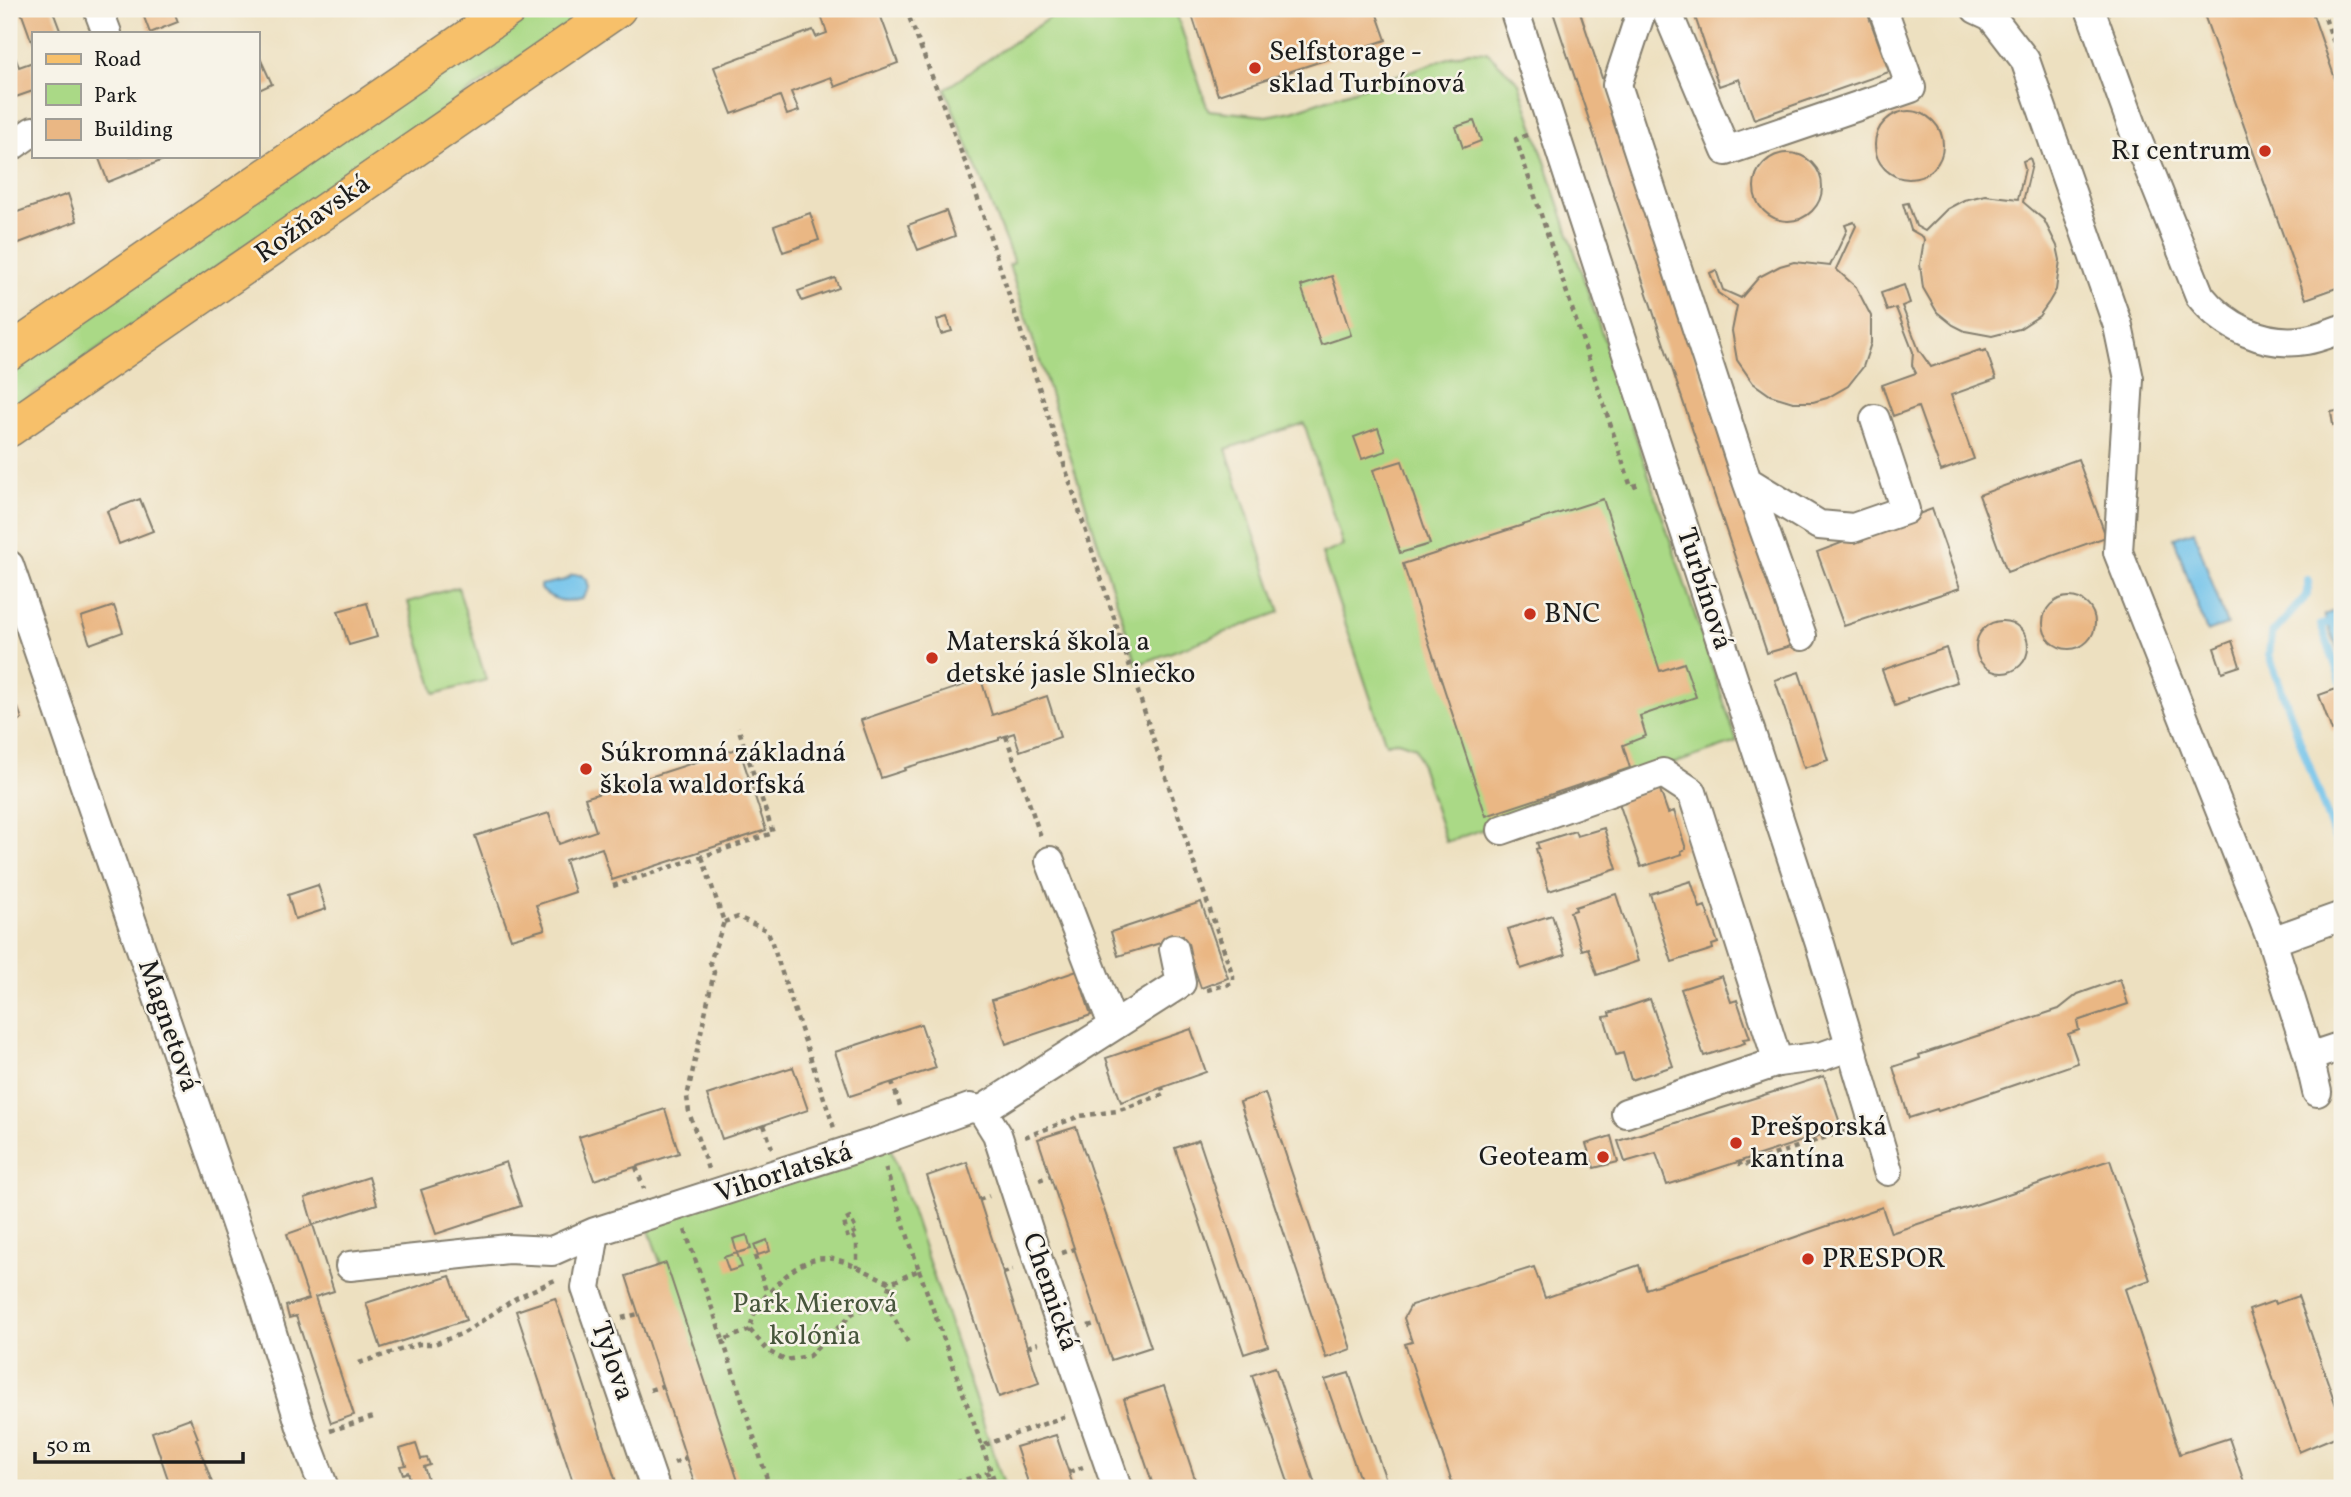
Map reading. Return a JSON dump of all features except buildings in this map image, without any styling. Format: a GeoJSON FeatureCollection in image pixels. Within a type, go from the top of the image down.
{"type":"FeatureCollection","features":[{"type":"Feature","properties":{"kind":"main road"},"geometry":{"type":"LineString","coordinates":[[9,353],[509,9]]}},
{"type":"Feature","properties":{"kind":"main road","name":"Rožňavská"},"geometry":{"type":"LineString","coordinates":[[9,429],[618,9]]}},
{"type":"Feature","properties":{"kind":"street"},"geometry":{"type":"LineString","coordinates":[[98,9],[107,32]]}},
{"type":"Feature","properties":{"kind":"street","name":"Turbínová"},"geometry":{"type":"LineString","coordinates":[[1514,9],[1821,944],[1888,1171]]}},
{"type":"Feature","properties":{"kind":"street"},"geometry":{"type":"LineString","coordinates":[[1642,9],[1617,85],[1747,481],[1802,636]]}},
{"type":"Feature","properties":{"kind":"street"},"geometry":{"type":"LineString","coordinates":[[1666,9],[1726,151],[1910,88],[1884,9]]}},
{"type":"Feature","properties":{"kind":"street"},"geometry":{"type":"LineString","coordinates":[[1976,9],[1991,16],[2025,60],[2118,326],[2129,379],[2118,552],[2272,941],[2309,1057],[2317,1093]]}},
{"type":"Feature","properties":{"kind":"street"},"geometry":{"type":"LineString","coordinates":[[2090,9],[2137,139],[2200,296],[2230,323],[2261,337],[2305,340],[2342,329]]}},
{"type":"Feature","properties":{"kind":"street"},"geometry":{"type":"LineString","coordinates":[[9,148],[32,132]]}},
{"type":"Feature","properties":{"kind":"street"},"geometry":{"type":"LineString","coordinates":[[1747,481],[1819,525],[1853,528],[1905,510],[1875,419]]}},
{"type":"Feature","properties":{"kind":"street","name":"Magnetová"},"geometry":{"type":"LineString","coordinates":[[9,565],[18,622],[260,1294],[301,1427],[324,1488]]}},
{"type":"Feature","properties":{"kind":"street"},"geometry":{"type":"LineString","coordinates":[[1502,830],[1663,773],[1692,792],[1779,1062]]}},
{"type":"Feature","properties":{"kind":"street"},"geometry":{"type":"LineString","coordinates":[[1050,860],[1113,1025]]}},
{"type":"Feature","properties":{"kind":"street"},"geometry":{"type":"LineString","coordinates":[[2272,941],[2342,916]]}},
{"type":"Feature","properties":{"kind":"street"},"geometry":{"type":"LineString","coordinates":[[1174,949],[1181,983]]}},
{"type":"Feature","properties":{"kind":"street","name":"Vihorlatská"},"geometry":{"type":"LineString","coordinates":[[350,1265],[508,1249],[552,1251],[595,1232],[976,1109],[1181,983]]}},
{"type":"Feature","properties":{"kind":"street"},"geometry":{"type":"LineString","coordinates":[[2309,1057],[2342,1045]]}},
{"type":"Feature","properties":{"kind":"street"},"geometry":{"type":"LineString","coordinates":[[1626,1113],[1779,1062],[1823,1056],[1851,1046]]}},
{"type":"Feature","properties":{"kind":"street","name":"Chemická"},"geometry":{"type":"LineString","coordinates":[[976,1109],[997,1135],[1116,1488]]}},
{"type":"Feature","properties":{"kind":"street","name":"Tylova"},"geometry":{"type":"LineString","coordinates":[[595,1232],[586,1288],[655,1488]]}},
{"type":"Feature","properties":{"kind":"path"},"geometry":{"type":"LineString","coordinates":[[906,9],[970,175],[1170,791],[1233,976],[1233,983],[1198,992],[1181,983]]}},
{"type":"Feature","properties":{"kind":"path"},"geometry":{"type":"LineString","coordinates":[[2322,9],[2342,66]]}},
{"type":"Feature","properties":{"kind":"path"},"geometry":{"type":"LineString","coordinates":[[1539,131],[1516,139],[1631,487],[1666,474]]}},
{"type":"Feature","properties":{"kind":"path"},"geometry":{"type":"LineString","coordinates":[[613,886],[774,833],[738,727]]}},
{"type":"Feature","properties":{"kind":"path"},"geometry":{"type":"LineString","coordinates":[[1006,736],[1050,860]]}},
{"type":"Feature","properties":{"kind":"path"},"geometry":{"type":"LineString","coordinates":[[702,857],[724,922],[710,962],[714,972],[687,1097],[689,1112],[712,1180]]}},
{"type":"Feature","properties":{"kind":"path"},"geometry":{"type":"LineString","coordinates":[[724,922],[738,917],[768,931],[837,1138]]}},
{"type":"Feature","properties":{"kind":"path"},"geometry":{"type":"LineString","coordinates":[[892,1082],[904,1117]]}},
{"type":"Feature","properties":{"kind":"path"},"geometry":{"type":"LineString","coordinates":[[1023,1138],[1080,1116],[1129,1107],[1164,1094],[1162,1087]]}},
{"type":"Feature","properties":{"kind":"path"},"geometry":{"type":"LineString","coordinates":[[1739,1161],[1741,1166],[1848,1132],[1844,1120]]}},
{"type":"Feature","properties":{"kind":"path"},"geometry":{"type":"LineString","coordinates":[[764,1125],[775,1159]]}},
{"type":"Feature","properties":{"kind":"path"},"geometry":{"type":"LineString","coordinates":[[876,1142],[997,1488]]}},
{"type":"Feature","properties":{"kind":"path"},"geometry":{"type":"LineString","coordinates":[[636,1167],[647,1200]]}},
{"type":"Feature","properties":{"kind":"path"},"geometry":{"type":"LineString","coordinates":[[678,1207],[770,1488]]}},
{"type":"Feature","properties":{"kind":"path"},"geometry":{"type":"LineString","coordinates":[[852,1234],[857,1244],[857,1268]]}},
{"type":"Feature","properties":{"kind":"path"},"geometry":{"type":"LineString","coordinates":[[755,1256],[767,1295]]}},
{"type":"Feature","properties":{"kind":"path"},"geometry":{"type":"LineString","coordinates":[[750,1330],[754,1309],[794,1266],[819,1256],[842,1261],[891,1283]]}},
{"type":"Feature","properties":{"kind":"path"},"geometry":{"type":"LineString","coordinates":[[909,1345],[885,1303],[891,1283],[919,1270]]}},
{"type":"Feature","properties":{"kind":"path"},"geometry":{"type":"LineString","coordinates":[[359,1363],[419,1344],[435,1344],[464,1333],[516,1298],[564,1276]]}},
{"type":"Feature","properties":{"kind":"path"},"geometry":{"type":"LineString","coordinates":[[750,1330],[768,1351],[785,1360],[809,1356],[853,1313],[885,1303]]}},
{"type":"Feature","properties":{"kind":"path"},"geometry":{"type":"LineString","coordinates":[[723,1340],[750,1330]]}},
{"type":"Feature","properties":{"kind":"path"},"geometry":{"type":"LineString","coordinates":[[982,1446],[1077,1412]]}},
{"type":"Feature","properties":{"kind":"path"},"geometry":{"type":"LineString","coordinates":[[334,1430],[373,1417]]}},
{"type":"Feature","properties":{"kind":"path"},"geometry":{"type":"LineString","coordinates":[[937,1488],[991,1472]]}},
{"type":"Feature","properties":{"kind":"path"},"geometry":{"type":"LineString","coordinates":[[984,1488],[991,1472]]}},
{"type":"Feature","properties":{"kind":"green space"},"geometry":{"type":"Polygon","coordinates":[[[533,9],[589,9],[9,411],[9,373],[297,167],[533,9]]]}},
{"type":"Feature","properties":{"kind":"green space"},"geometry":{"type":"Polygon","coordinates":[[[1062,9],[1175,9],[1208,110],[1267,116],[1292,111],[1469,51],[1487,52],[1519,83],[1737,742],[1446,842],[1415,747],[1398,741],[1386,744],[1322,554],[1343,546],[1304,423],[1226,449],[1280,612],[1137,665],[1009,265],[1014,263],[945,89],[1062,9]]]}},
{"type":"Feature","properties":{"kind":"green space"},"geometry":{"type":"Polygon","coordinates":[[[458,587],[486,680],[435,694],[408,602],[458,587]]]}},
{"type":"Feature","properties":{"kind":"green space","name":"Park Mierová kolónia"},"geometry":{"type":"Polygon","coordinates":[[[887,1138],[1005,1488],[739,1488],[644,1216],[887,1138]]]}},
{"type":"Feature","properties":{"kind":"water"},"geometry":{"type":"Polygon","coordinates":[[[2194,531],[2227,625],[2207,632],[2174,538],[2194,531]]]}},
{"type":"Feature","properties":{"kind":"water"},"geometry":{"type":"Polygon","coordinates":[[[572,575],[581,575],[587,580],[589,588],[582,599],[560,600],[540,589],[540,585],[565,580],[572,575]]]}},
{"type":"Feature","properties":{"kind":"water"},"geometry":{"type":"Polygon","coordinates":[[[2342,608],[2342,652],[2339,653],[2324,615],[2342,608]]]}},
{"type":"Feature","properties":{"kind":"waterway"},"geometry":{"type":"LineString","coordinates":[[2308,580],[2308,594],[2271,635],[2269,655],[2342,857]]}},
{"type":"Feature","properties":{"kind":"waterway"},"geometry":{"type":"LineString","coordinates":[[2328,623],[2321,625],[2342,683]]}},
{"type":"Feature","properties":{"kind":"place","name":"Selfstorage - sklad Turbínová"},"geometry":{"type":"Point","coordinates":[1255,68]}},
{"type":"Feature","properties":{"kind":"place","name":"R1 centrum"},"geometry":{"type":"Point","coordinates":[2265,151]}},
{"type":"Feature","properties":{"kind":"place","name":"BNC"},"geometry":{"type":"Point","coordinates":[1530,614]}},
{"type":"Feature","properties":{"kind":"place","name":"Materská škola a detské jasle Slniečko"},"geometry":{"type":"Point","coordinates":[932,658]}},
{"type":"Feature","properties":{"kind":"place","name":"Súkromná základná škola waldorfská"},"geometry":{"type":"Point","coordinates":[586,769]}},
{"type":"Feature","properties":{"kind":"place","name":"Prešporská kantína"},"geometry":{"type":"Point","coordinates":[1736,1143]}},
{"type":"Feature","properties":{"kind":"place","name":"Geoteam"},"geometry":{"type":"Point","coordinates":[1603,1157]}},
{"type":"Feature","properties":{"kind":"place","name":"PRESPOR"},"geometry":{"type":"Point","coordinates":[1808,1259]}}]}
